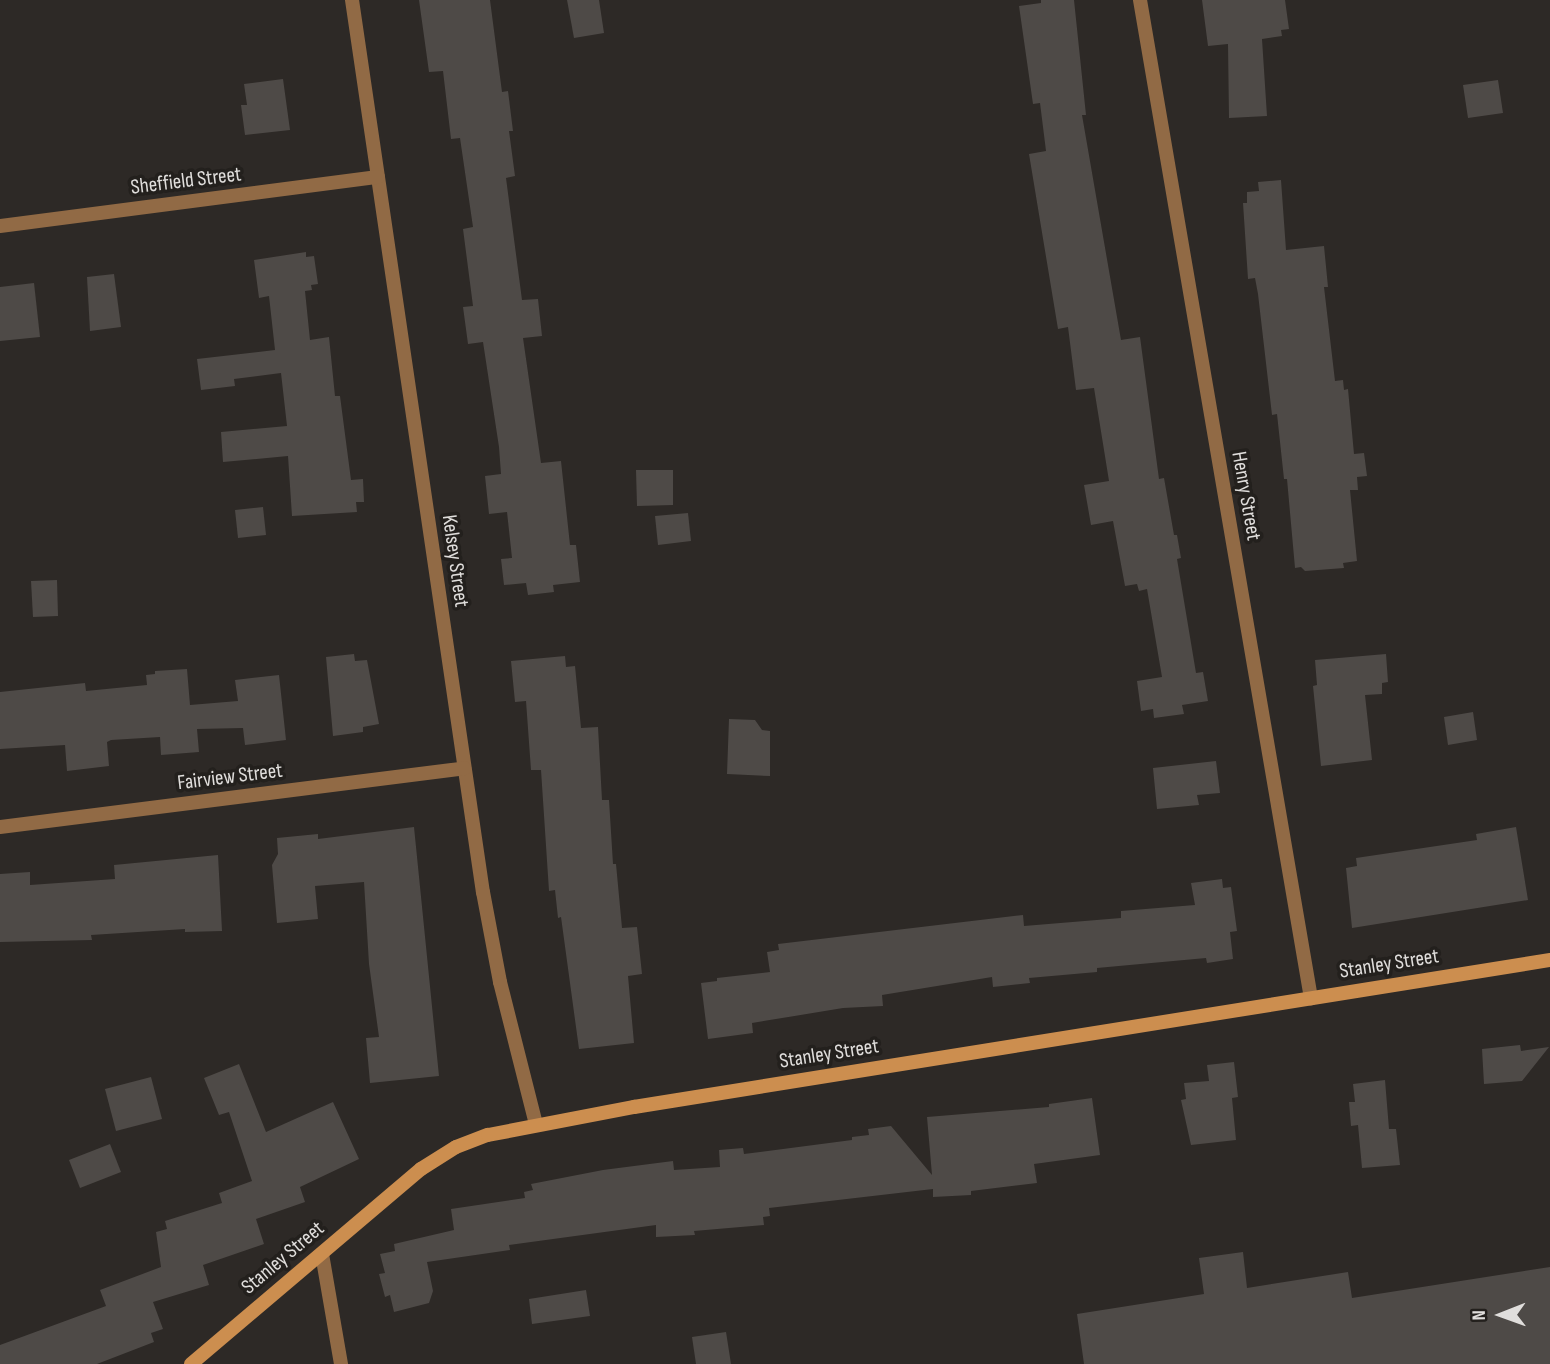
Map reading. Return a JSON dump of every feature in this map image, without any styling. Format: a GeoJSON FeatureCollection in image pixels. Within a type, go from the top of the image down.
{"type":"FeatureCollection","features":[{"type":"Feature","properties":{"kind":"main road","name":"Stanley Street"},"geometry":{"type":"LineString","coordinates":[[191,1364],[421,1169],[447,1152],[488,1135],[536,1124],[1550,960]]}},
{"type":"Feature","properties":{"kind":"street","name":"Kelsey Street"},"geometry":{"type":"LineString","coordinates":[[352,0],[490,937],[536,1124]]}},
{"type":"Feature","properties":{"kind":"street","name":"Henry Street"},"geometry":{"type":"LineString","coordinates":[[1140,0],[1311,998]]}},
{"type":"Feature","properties":{"kind":"street","name":"Sheffield Street"},"geometry":{"type":"LineString","coordinates":[[0,226],[378,177]]}},
{"type":"Feature","properties":{"kind":"street","name":"Fairview Street"},"geometry":{"type":"LineString","coordinates":[[0,827],[464,768]]}},
{"type":"Feature","properties":{"kind":"street"},"geometry":{"type":"LineString","coordinates":[[322,1254],[341,1364]]}},
{"type":"Feature","properties":{"kind":"building"},"geometry":{"type":"Polygon","coordinates":[[[419,0],[490,0],[502,92],[508,91],[513,131],[509,131],[515,176],[506,178],[522,300],[538,299],[542,336],[523,338],[541,463],[561,461],[570,545],[576,545],[580,582],[553,585],[554,592],[528,595],[526,583],[504,585],[501,559],[512,558],[507,512],[489,514],[485,476],[501,474],[499,447],[483,342],[468,344],[463,307],[473,306],[463,229],[473,227],[460,138],[451,139],[443,71],[429,72],[419,0]]]}},
{"type":"Feature","properties":{"kind":"building"},"geometry":{"type":"Polygon","coordinates":[[[567,0],[599,0],[604,33],[574,38],[567,0]]]}},
{"type":"Feature","properties":{"kind":"building"},"geometry":{"type":"Polygon","coordinates":[[[1041,0],[1074,0],[1086,115],[1082,115],[1121,340],[1140,337],[1159,479],[1164,478],[1174,535],[1177,535],[1181,558],[1177,559],[1196,673],[1203,672],[1208,701],[1182,705],[1184,714],[1154,718],[1153,709],[1141,711],[1137,681],[1162,677],[1147,589],[1139,591],[1137,584],[1125,586],[1113,521],[1091,525],[1084,485],[1109,481],[1094,388],[1076,390],[1068,327],[1058,329],[1029,154],[1046,151],[1040,103],[1033,104],[1019,6],[1041,3],[1041,0]]]}},
{"type":"Feature","properties":{"kind":"building"},"geometry":{"type":"Polygon","coordinates":[[[1202,0],[1285,0],[1289,29],[1281,30],[1282,36],[1262,39],[1267,116],[1229,118],[1228,44],[1208,46],[1202,0]]]}},
{"type":"Feature","properties":{"kind":"building"},"geometry":{"type":"Polygon","coordinates":[[[283,79],[290,130],[245,135],[241,105],[247,105],[244,84],[283,79]]]}},
{"type":"Feature","properties":{"kind":"building"},"geometry":{"type":"Polygon","coordinates":[[[1498,80],[1503,113],[1468,118],[1463,85],[1498,80]]]}},
{"type":"Feature","properties":{"kind":"building"},"geometry":{"type":"Polygon","coordinates":[[[1281,180],[1286,250],[1324,246],[1328,287],[1324,287],[1335,381],[1343,380],[1344,390],[1348,389],[1354,454],[1364,453],[1367,476],[1357,477],[1358,490],[1350,490],[1357,561],[1343,563],[1344,568],[1305,571],[1301,567],[1295,568],[1287,479],[1284,479],[1277,414],[1272,415],[1258,294],[1255,278],[1248,279],[1243,203],[1247,203],[1247,192],[1259,191],[1258,182],[1281,180]]]}},
{"type":"Feature","properties":{"kind":"building"},"geometry":{"type":"Polygon","coordinates":[[[306,252],[306,257],[314,256],[318,284],[311,285],[312,290],[305,291],[310,340],[329,337],[335,396],[340,396],[351,480],[363,479],[364,502],[356,502],[357,512],[292,516],[288,456],[223,462],[221,432],[287,426],[281,373],[234,379],[235,386],[201,390],[197,359],[275,350],[269,296],[259,298],[254,260],[306,252]]]}},
{"type":"Feature","properties":{"kind":"building"},"geometry":{"type":"Polygon","coordinates":[[[114,274],[121,327],[90,331],[87,277],[114,274]]]}},
{"type":"Feature","properties":{"kind":"building"},"geometry":{"type":"Polygon","coordinates":[[[34,283],[40,337],[0,341],[0,287],[34,283]]]}},
{"type":"Feature","properties":{"kind":"building"},"geometry":{"type":"Polygon","coordinates":[[[636,470],[673,470],[673,505],[637,506],[636,470]]]}},
{"type":"Feature","properties":{"kind":"building"},"geometry":{"type":"Polygon","coordinates":[[[263,507],[266,535],[238,538],[235,510],[263,507]]]}},
{"type":"Feature","properties":{"kind":"building"},"geometry":{"type":"Polygon","coordinates":[[[688,513],[691,541],[658,545],[655,516],[688,513]]]}},
{"type":"Feature","properties":{"kind":"building"},"geometry":{"type":"Polygon","coordinates":[[[57,580],[58,616],[33,617],[31,581],[57,580]]]}},
{"type":"Feature","properties":{"kind":"building"},"geometry":{"type":"Polygon","coordinates":[[[354,654],[355,661],[367,660],[379,724],[363,727],[363,732],[333,736],[326,657],[354,654]]]}},
{"type":"Feature","properties":{"kind":"building"},"geometry":{"type":"Polygon","coordinates":[[[1386,654],[1388,682],[1382,683],[1382,694],[1365,695],[1372,760],[1321,766],[1313,686],[1317,685],[1315,660],[1386,654]]]}},
{"type":"Feature","properties":{"kind":"building"},"geometry":{"type":"Polygon","coordinates":[[[565,656],[566,667],[575,666],[581,728],[598,727],[602,800],[609,800],[613,864],[616,864],[622,928],[637,927],[642,974],[628,976],[634,1043],[579,1049],[561,917],[558,918],[555,890],[549,891],[541,770],[531,770],[526,701],[515,702],[511,661],[565,656]]]}},
{"type":"Feature","properties":{"kind":"building"},"geometry":{"type":"Polygon","coordinates":[[[187,669],[190,705],[238,701],[235,680],[279,675],[286,740],[245,745],[243,728],[197,729],[199,752],[161,755],[160,737],[111,740],[107,742],[109,766],[67,771],[65,745],[0,749],[0,692],[85,683],[86,691],[147,685],[146,675],[155,674],[155,671],[187,669]]]}},
{"type":"Feature","properties":{"kind":"building"},"geometry":{"type":"Polygon","coordinates":[[[1473,712],[1477,740],[1448,745],[1444,717],[1473,712]]]}},
{"type":"Feature","properties":{"kind":"building"},"geometry":{"type":"Polygon","coordinates":[[[729,719],[755,720],[762,730],[770,731],[770,776],[727,774],[729,719]]]}},
{"type":"Feature","properties":{"kind":"building"},"geometry":{"type":"Polygon","coordinates":[[[1216,761],[1220,793],[1197,795],[1199,805],[1157,809],[1153,768],[1216,761]]]}},
{"type":"Feature","properties":{"kind":"building"},"geometry":{"type":"Polygon","coordinates":[[[414,827],[439,1076],[370,1083],[366,1038],[379,1037],[369,964],[364,882],[315,886],[318,919],[277,923],[272,865],[278,854],[277,838],[318,834],[318,839],[414,827]]]}},
{"type":"Feature","properties":{"kind":"building"},"geometry":{"type":"Polygon","coordinates":[[[1516,827],[1528,900],[1352,928],[1346,868],[1357,866],[1356,858],[1477,840],[1476,834],[1516,827]]]}},
{"type":"Feature","properties":{"kind":"building"},"geometry":{"type":"Polygon","coordinates":[[[218,855],[222,931],[185,932],[185,929],[91,935],[92,940],[0,942],[0,874],[30,872],[30,885],[115,879],[114,865],[218,855]]]}},
{"type":"Feature","properties":{"kind":"building"},"geometry":{"type":"Polygon","coordinates":[[[1222,879],[1223,888],[1231,887],[1237,931],[1230,932],[1233,959],[1207,963],[1206,958],[1097,968],[1097,972],[1029,978],[1030,983],[993,987],[992,977],[882,995],[883,1006],[843,1008],[752,1023],[753,1033],[708,1039],[701,983],[717,981],[717,978],[770,972],[767,952],[779,950],[778,944],[1023,915],[1024,926],[1121,918],[1121,911],[1195,905],[1191,883],[1222,879]]]}},
{"type":"Feature","properties":{"kind":"building"},"geometry":{"type":"Polygon","coordinates":[[[1520,1045],[1521,1051],[1549,1047],[1522,1081],[1484,1084],[1482,1049],[1520,1045]]]}},
{"type":"Feature","properties":{"kind":"building"},"geometry":{"type":"Polygon","coordinates":[[[1234,1062],[1238,1097],[1232,1098],[1236,1140],[1191,1145],[1181,1100],[1186,1099],[1184,1083],[1209,1081],[1207,1065],[1234,1062]]]}},
{"type":"Feature","properties":{"kind":"building"},"geometry":{"type":"Polygon","coordinates":[[[239,1064],[266,1132],[333,1102],[359,1159],[300,1187],[305,1202],[256,1219],[264,1244],[203,1265],[209,1285],[153,1302],[163,1329],[151,1333],[154,1342],[97,1364],[0,1364],[0,1345],[106,1306],[100,1290],[161,1267],[156,1232],[167,1229],[165,1221],[222,1203],[219,1193],[252,1181],[229,1112],[219,1115],[204,1078],[239,1064]]]}},
{"type":"Feature","properties":{"kind":"building"},"geometry":{"type":"Polygon","coordinates":[[[151,1077],[162,1119],[116,1131],[105,1089],[151,1077]]]}},
{"type":"Feature","properties":{"kind":"building"},"geometry":{"type":"Polygon","coordinates":[[[1385,1080],[1389,1129],[1396,1129],[1400,1165],[1362,1168],[1358,1125],[1351,1126],[1349,1102],[1355,1102],[1353,1084],[1385,1080]]]}},
{"type":"Feature","properties":{"kind":"building"},"geometry":{"type":"Polygon","coordinates":[[[1092,1098],[1100,1155],[1034,1164],[1037,1183],[971,1191],[971,1195],[933,1197],[933,1189],[769,1208],[770,1216],[763,1217],[764,1225],[694,1231],[695,1235],[656,1237],[656,1225],[509,1245],[510,1250],[427,1262],[433,1291],[429,1303],[394,1312],[390,1295],[385,1297],[379,1274],[385,1273],[380,1254],[395,1251],[394,1244],[454,1230],[451,1209],[525,1198],[524,1192],[533,1190],[531,1184],[603,1170],[673,1161],[674,1170],[720,1167],[719,1150],[743,1148],[744,1154],[852,1140],[852,1137],[869,1135],[868,1129],[891,1126],[932,1175],[927,1117],[1049,1107],[1049,1104],[1092,1098]]]}},
{"type":"Feature","properties":{"kind":"building"},"geometry":{"type":"Polygon","coordinates":[[[110,1144],[121,1172],[80,1188],[69,1160],[110,1144]]]}},
{"type":"Feature","properties":{"kind":"building"},"geometry":{"type":"Polygon","coordinates":[[[1243,1252],[1247,1288],[1348,1272],[1352,1298],[1550,1267],[1550,1364],[1084,1364],[1077,1314],[1204,1294],[1199,1258],[1243,1252]]]}},
{"type":"Feature","properties":{"kind":"building"},"geometry":{"type":"Polygon","coordinates":[[[586,1290],[590,1316],[532,1324],[529,1299],[586,1290]]]}},
{"type":"Feature","properties":{"kind":"building"},"geometry":{"type":"Polygon","coordinates":[[[726,1332],[731,1364],[696,1364],[692,1337],[726,1332]]]}}]}
